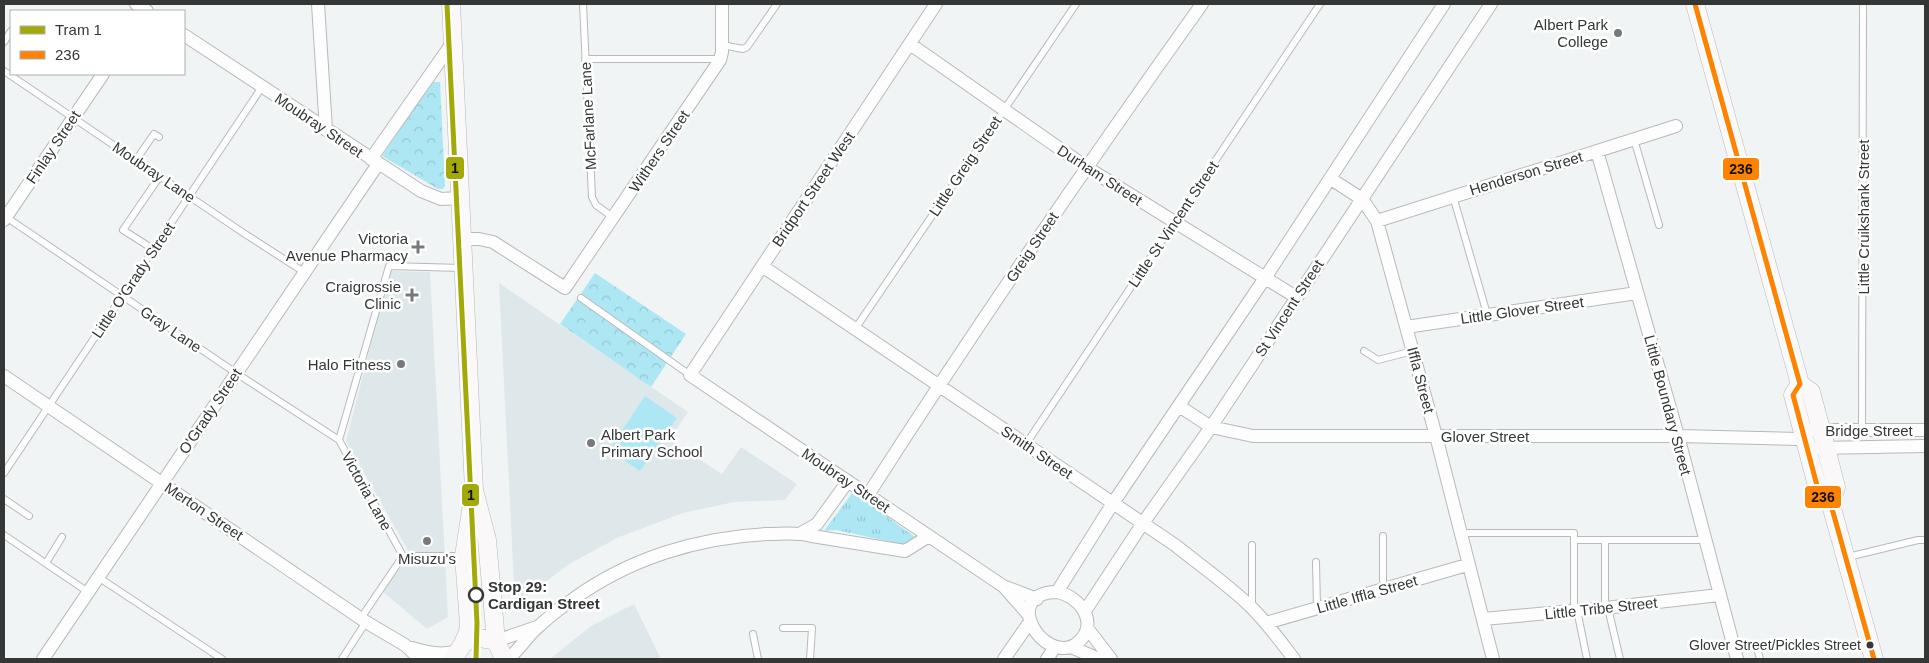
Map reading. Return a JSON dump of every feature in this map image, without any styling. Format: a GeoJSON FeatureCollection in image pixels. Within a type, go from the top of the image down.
{"type":"FeatureCollection","features":[{"type":"Feature","properties":{"kind":"street"},"geometry":{"type":"LineString","coordinates":[[318,4],[326,130]]}},
{"type":"Feature","properties":{"kind":"street"},"geometry":{"type":"LineString","coordinates":[[451,4],[474,490],[464,556],[469,624],[468,632],[458,651]]}},
{"type":"Feature","properties":{"kind":"street"},"geometry":{"type":"LineString","coordinates":[[721,59],[722,4]]}},
{"type":"Feature","properties":{"kind":"street","name":"Bridport Street West"},"geometry":{"type":"LineString","coordinates":[[690,374],[936,4]]}},
{"type":"Feature","properties":{"kind":"street","name":"Greig Street"},"geometry":{"type":"LineString","coordinates":[[868,495],[938,386],[1086,167],[1202,4]]}},
{"type":"Feature","properties":{"kind":"street"},"geometry":{"type":"LineString","coordinates":[[1057,592],[1113,503],[1331,179],[1444,4]]}},
{"type":"Feature","properties":{"kind":"street","name":"St Vincent Street"},"geometry":{"type":"LineString","coordinates":[[1085,611],[1143,523],[1211,427],[1491,4]]}},
{"type":"Feature","properties":{"kind":"street"},"geometry":{"type":"LineString","coordinates":[[1695,4],[1800,384],[1811,392],[1836,488],[1831,505]]}},
{"type":"Feature","properties":{"kind":"street","name":"Moubray Street"},"geometry":{"type":"LineString","coordinates":[[185,37],[374,161],[432,196],[441,199],[460,198]]}},
{"type":"Feature","properties":{"kind":"street","name":"O'Grady Street"},"geometry":{"type":"LineString","coordinates":[[43,659],[304,272],[374,161],[453,42]]}},
{"type":"Feature","properties":{"kind":"street","name":"Durham Street"},"geometry":{"type":"LineString","coordinates":[[910,44],[1086,167],[1296,298]]}},
{"type":"Feature","properties":{"kind":"street","name":"Withers Street"},"geometry":{"type":"LineString","coordinates":[[462,240],[479,239],[493,242],[565,288],[721,59]]}},
{"type":"Feature","properties":{"kind":"street","name":"Finlay Street"},"geometry":{"type":"LineString","coordinates":[[4,218],[102,75]]}},
{"type":"Feature","properties":{"kind":"street","name":"Henderson Street"},"geometry":{"type":"LineString","coordinates":[[1377,221],[1676,126]]}},
{"type":"Feature","properties":{"kind":"street","name":"Little Boundary Street"},"geometry":{"type":"LineString","coordinates":[[1597,151],[1678,436],[1737,659]]}},
{"type":"Feature","properties":{"kind":"street","name":"Iffla Street"},"geometry":{"type":"LineString","coordinates":[[1331,179],[1362,199],[1377,221],[1436,436],[1467,564],[1493,659]]}},
{"type":"Feature","properties":{"kind":"street","name":"Smith Street"},"geometry":{"type":"LineString","coordinates":[[762,266],[1143,523],[1220,579],[1266,623],[1294,659]]}},
{"type":"Feature","properties":{"kind":"street","name":"Little Glover Street"},"geometry":{"type":"LineString","coordinates":[[1406,327],[1637,293]]}},
{"type":"Feature","properties":{"kind":"street","name":"Moubray Street"},"geometry":{"type":"LineString","coordinates":[[690,374],[1003,586],[1037,598]]}},
{"type":"Feature","properties":{"kind":"street","name":"Merton Street"},"geometry":{"type":"LineString","coordinates":[[4,376],[364,620],[404,645],[420,659]]}},
{"type":"Feature","properties":{"kind":"street"},"geometry":{"type":"LineString","coordinates":[[1800,384],[1793,396],[1803,439],[1819,493],[1831,505],[1874,659]]}},
{"type":"Feature","properties":{"kind":"street","name":"Glover Street"},"geometry":{"type":"LineString","coordinates":[[1179,406],[1211,427],[1253,436],[1678,436],[1803,439]]}},
{"type":"Feature","properties":{"kind":"street","name":"Bridge Street"},"geometry":{"type":"LineString","coordinates":[[1803,439],[1821,430],[1925,430]]}},
{"type":"Feature","properties":{"kind":"street","name":"Bridge Street"},"geometry":{"type":"LineString","coordinates":[[1803,439],[1826,448],[1925,446]]}},
{"type":"Feature","properties":{"kind":"street"},"geometry":{"type":"LineString","coordinates":[[802,533],[816,524],[848,481]]}},
{"type":"Feature","properties":{"kind":"street"},"geometry":{"type":"LineString","coordinates":[[474,490],[487,540],[496,641],[506,659],[520,649],[537,627],[572,600],[598,583],[664,553],[734,537],[802,533],[901,551],[909,549],[929,536]]}},
{"type":"Feature","properties":{"kind":"street","name":"Little Iffla Street"},"geometry":{"type":"LineString","coordinates":[[1266,623],[1467,564]]}},
{"type":"Feature","properties":{"kind":"street","name":"Moubray Street"},"geometry":{"type":"LineString","coordinates":[[1003,586],[1029,619]]}},
{"type":"Feature","properties":{"kind":"street"},"geometry":{"type":"LineString","coordinates":[[1004,659],[1029,619],[1031,606],[1037,598],[1047,593],[1057,592],[1070,598],[1085,611],[1088,620],[1087,628],[1081,639],[1065,649],[1055,647],[1041,640],[1029,619]]}},
{"type":"Feature","properties":{"kind":"street","name":"Little Tribe Street"},"geometry":{"type":"LineString","coordinates":[[1483,620],[1719,595]]}},
{"type":"Feature","properties":{"kind":"street"},"geometry":{"type":"LineString","coordinates":[[458,651],[474,637],[496,641],[537,627]]}},
{"type":"Feature","properties":{"kind":"street"},"geometry":{"type":"LineString","coordinates":[[1087,628],[1111,659]]}},
{"type":"Feature","properties":{"kind":"street","name":"Merton Street"},"geometry":{"type":"LineString","coordinates":[[404,645],[434,654],[458,651]]}},
{"type":"Feature","properties":{"kind":"street"},"geometry":{"type":"LineString","coordinates":[[1047,659],[1055,647]]}},
{"type":"Feature","properties":{"kind":"street"},"geometry":{"type":"LineString","coordinates":[[1071,647],[1099,659]]}},
{"type":"Feature","properties":{"kind":"lane","name":"McFarlane Lane"},"geometry":{"type":"LineString","coordinates":[[583,4],[592,197],[596,205],[614,218]]}},
{"type":"Feature","properties":{"kind":"lane"},"geometry":{"type":"LineString","coordinates":[[722,44],[742,49],[748,48],[777,4]]}},
{"type":"Feature","properties":{"kind":"lane","name":"Little Greig Street"},"geometry":{"type":"LineString","coordinates":[[855,329],[1076,4]]}},
{"type":"Feature","properties":{"kind":"lane","name":"Little St Vincent Street"},"geometry":{"type":"LineString","coordinates":[[1026,444],[1320,4]]}},
{"type":"Feature","properties":{"kind":"lane","name":"Little Cruikshank Street"},"geometry":{"type":"LineString","coordinates":[[1862,430],[1863,4]]}},
{"type":"Feature","properties":{"kind":"lane"},"geometry":{"type":"LineString","coordinates":[[585,59],[721,59]]}},
{"type":"Feature","properties":{"kind":"lane","name":"Moubray Lane"},"geometry":{"type":"LineString","coordinates":[[4,71],[304,272]]}},
{"type":"Feature","properties":{"kind":"lane","name":"Little O'Grady Street"},"geometry":{"type":"LineString","coordinates":[[4,473],[262,87]]}},
{"type":"Feature","properties":{"kind":"lane"},"geometry":{"type":"LineString","coordinates":[[136,160],[154,134],[159,137]]}},
{"type":"Feature","properties":{"kind":"lane"},"geometry":{"type":"LineString","coordinates":[[1634,139],[1659,225]]}},
{"type":"Feature","properties":{"kind":"lane"},"geometry":{"type":"LineString","coordinates":[[154,249],[123,230],[160,176]]}},
{"type":"Feature","properties":{"kind":"lane"},"geometry":{"type":"LineString","coordinates":[[1453,196],[1487,314]]}},
{"type":"Feature","properties":{"kind":"lane","name":"Gray Lane"},"geometry":{"type":"LineString","coordinates":[[4,218],[236,374],[339,440]]}},
{"type":"Feature","properties":{"kind":"lane","name":"Victoria Lane"},"geometry":{"type":"LineString","coordinates":[[403,556],[339,440],[389,266],[464,268]]}},
{"type":"Feature","properties":{"kind":"lane"},"geometry":{"type":"LineString","coordinates":[[581,298],[690,374]]}},
{"type":"Feature","properties":{"kind":"lane"},"geometry":{"type":"LineString","coordinates":[[1364,351],[1378,360],[1413,351]]}},
{"type":"Feature","properties":{"kind":"lane"},"geometry":{"type":"LineString","coordinates":[[4,499],[28,516]]}},
{"type":"Feature","properties":{"kind":"lane"},"geometry":{"type":"LineString","coordinates":[[1460,533],[1574,533],[1575,610],[1587,659]]}},
{"type":"Feature","properties":{"kind":"lane"},"geometry":{"type":"LineString","coordinates":[[4,534],[88,592]]}},
{"type":"Feature","properties":{"kind":"lane"},"geometry":{"type":"LineString","coordinates":[[1383,536],[1383,588]]}},
{"type":"Feature","properties":{"kind":"lane"},"geometry":{"type":"LineString","coordinates":[[46,563],[62,537]]}},
{"type":"Feature","properties":{"kind":"lane"},"geometry":{"type":"LineString","coordinates":[[1574,540],[1704,540]]}},
{"type":"Feature","properties":{"kind":"lane"},"geometry":{"type":"LineString","coordinates":[[1605,540],[1606,608],[1620,659]]}},
{"type":"Feature","properties":{"kind":"lane"},"geometry":{"type":"LineString","coordinates":[[1846,558],[1918,540],[1925,540]]}},
{"type":"Feature","properties":{"kind":"lane"},"geometry":{"type":"LineString","coordinates":[[1252,545],[1252,608]]}},
{"type":"Feature","properties":{"kind":"lane"},"geometry":{"type":"LineString","coordinates":[[342,659],[403,556],[464,556]]}},
{"type":"Feature","properties":{"kind":"lane"},"geometry":{"type":"LineString","coordinates":[[1316,562],[1317,608]]}},
{"type":"Feature","properties":{"kind":"lane"},"geometry":{"type":"LineString","coordinates":[[98,577],[222,659]]}},
{"type":"Feature","properties":{"kind":"lane"},"geometry":{"type":"LineString","coordinates":[[783,628],[812,628],[810,659]]}},
{"type":"Feature","properties":{"kind":"lane"},"geometry":{"type":"LineString","coordinates":[[753,634],[758,659]]}},
{"type":"Feature","properties":{"kind":"lane"},"geometry":{"type":"LineString","coordinates":[[1756,644],[1760,659]]}},
{"type":"Feature","properties":{"kind":"shaded area"},"geometry":{"type":"Polygon","coordinates":[[[390,271],[430,272],[448,617],[427,629],[382,591],[410,554],[346,441],[390,271]]]}},
{"type":"Feature","properties":{"kind":"shaded area","name":"Albert Park Primary School"},"geometry":{"type":"Polygon","coordinates":[[[499,283],[688,412],[670,439],[688,452],[722,474],[741,447],[797,484],[785,500],[734,502],[683,513],[619,537],[569,564],[515,605],[499,283]]]}},
{"type":"Feature","properties":{"kind":"shaded area"},"geometry":{"type":"Polygon","coordinates":[[[634,604],[660,657],[656,659],[550,659],[591,626],[634,604]]]}},
{"type":"Feature","properties":{"kind":"green space"},"geometry":{"type":"Polygon","coordinates":[[[434,82],[440,82],[445,186],[443,189],[438,189],[382,156],[434,82]]]}},
{"type":"Feature","properties":{"kind":"green space"},"geometry":{"type":"Polygon","coordinates":[[[595,273],[686,334],[651,387],[560,324],[595,273]]]}},
{"type":"Feature","properties":{"kind":"green space"},"geometry":{"type":"Polygon","coordinates":[[[645,396],[677,418],[640,471],[609,450],[645,396]]]}},
{"type":"Feature","properties":{"kind":"green space"},"geometry":{"type":"Polygon","coordinates":[[[853,492],[915,537],[906,545],[836,530],[824,531],[853,492]]]}},
{"type":"Feature","properties":{"kind":"tram line","name":"1"},"geometry":{"type":"LineString","coordinates":[[447,4],[477,623],[476,659]]}},
{"type":"Feature","properties":{"kind":"transit line","name":"236"},"geometry":{"type":"LineString","coordinates":[[1695,4],[1800,384],[1793,395],[1819,493],[1831,505],[1874,659]]}},
{"type":"Feature","properties":{"kind":"place","name":"Albert Park College"},"geometry":{"type":"Point","coordinates":[1618,33]}},
{"type":"Feature","properties":{"kind":"place","name":"Victoria Avenue Pharmacy"},"geometry":{"type":"Point","coordinates":[418,247]}},
{"type":"Feature","properties":{"kind":"place","name":"Craigrossie Clinic"},"geometry":{"type":"Point","coordinates":[412,295]}},
{"type":"Feature","properties":{"kind":"place","name":"Halo Fitness"},"geometry":{"type":"Point","coordinates":[401,364]}},
{"type":"Feature","properties":{"kind":"place","name":"Albert Park Primary School"},"geometry":{"type":"Point","coordinates":[591,443]}},
{"type":"Feature","properties":{"kind":"place","name":"Misuzu's"},"geometry":{"type":"Point","coordinates":[427,541]}},
{"type":"Feature","properties":{"kind":"place","name":"Stop 29: Cardigan Street"},"geometry":{"type":"Point","coordinates":[476,595]}},
{"type":"Feature","properties":{"kind":"place","name":"Glover Street/Pickles Street"},"geometry":{"type":"Point","coordinates":[1870,645]}}]}
